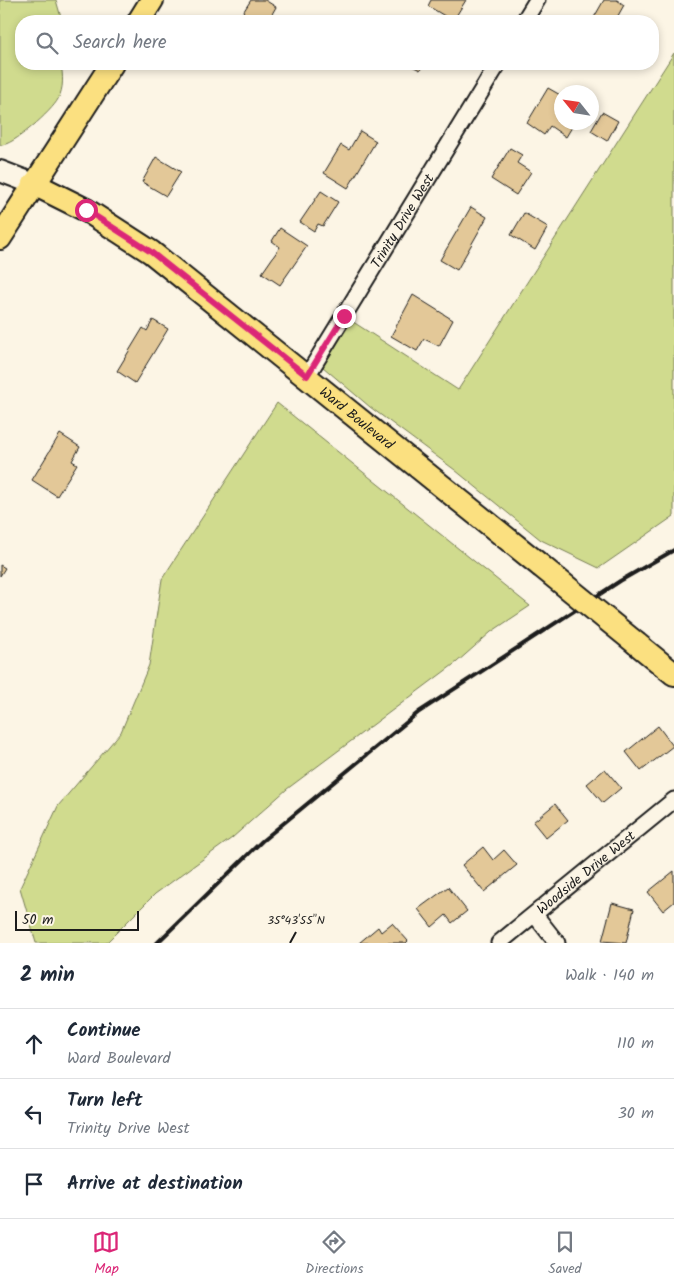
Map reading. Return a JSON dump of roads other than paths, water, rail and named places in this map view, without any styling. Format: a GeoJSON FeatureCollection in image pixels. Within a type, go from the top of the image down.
{"type":"FeatureCollection","features":[{"type":"Feature","properties":{"kind":"main road"},"geometry":{"type":"LineString","coordinates":[[142,15],[152,0]]}},
{"type":"Feature","properties":{"kind":"main road"},"geometry":{"type":"LineString","coordinates":[[0,238],[108,70]]}},
{"type":"Feature","properties":{"kind":"main road","name":"Ward Boulevard"},"geometry":{"type":"LineString","coordinates":[[0,171],[34,184],[86,210],[151,252],[674,674]]}},
{"type":"Feature","properties":{"kind":"street"},"geometry":{"type":"LineString","coordinates":[[528,15],[537,0]]}},
{"type":"Feature","properties":{"kind":"street","name":"Trinity Drive West"},"geometry":{"type":"LineString","coordinates":[[307,376],[494,70]]}},
{"type":"Feature","properties":{"kind":"street","name":"Woodside Drive West"},"geometry":{"type":"LineString","coordinates":[[499,943],[674,800]]}},
{"type":"Feature","properties":{"kind":"street"},"geometry":{"type":"LineString","coordinates":[[534,915],[557,943]]}},
{"type":"Feature","properties":{"kind":"railway"},"geometry":{"type":"LineString","coordinates":[[157,943],[262,841],[419,712],[620,581],[674,550]]}}]}
